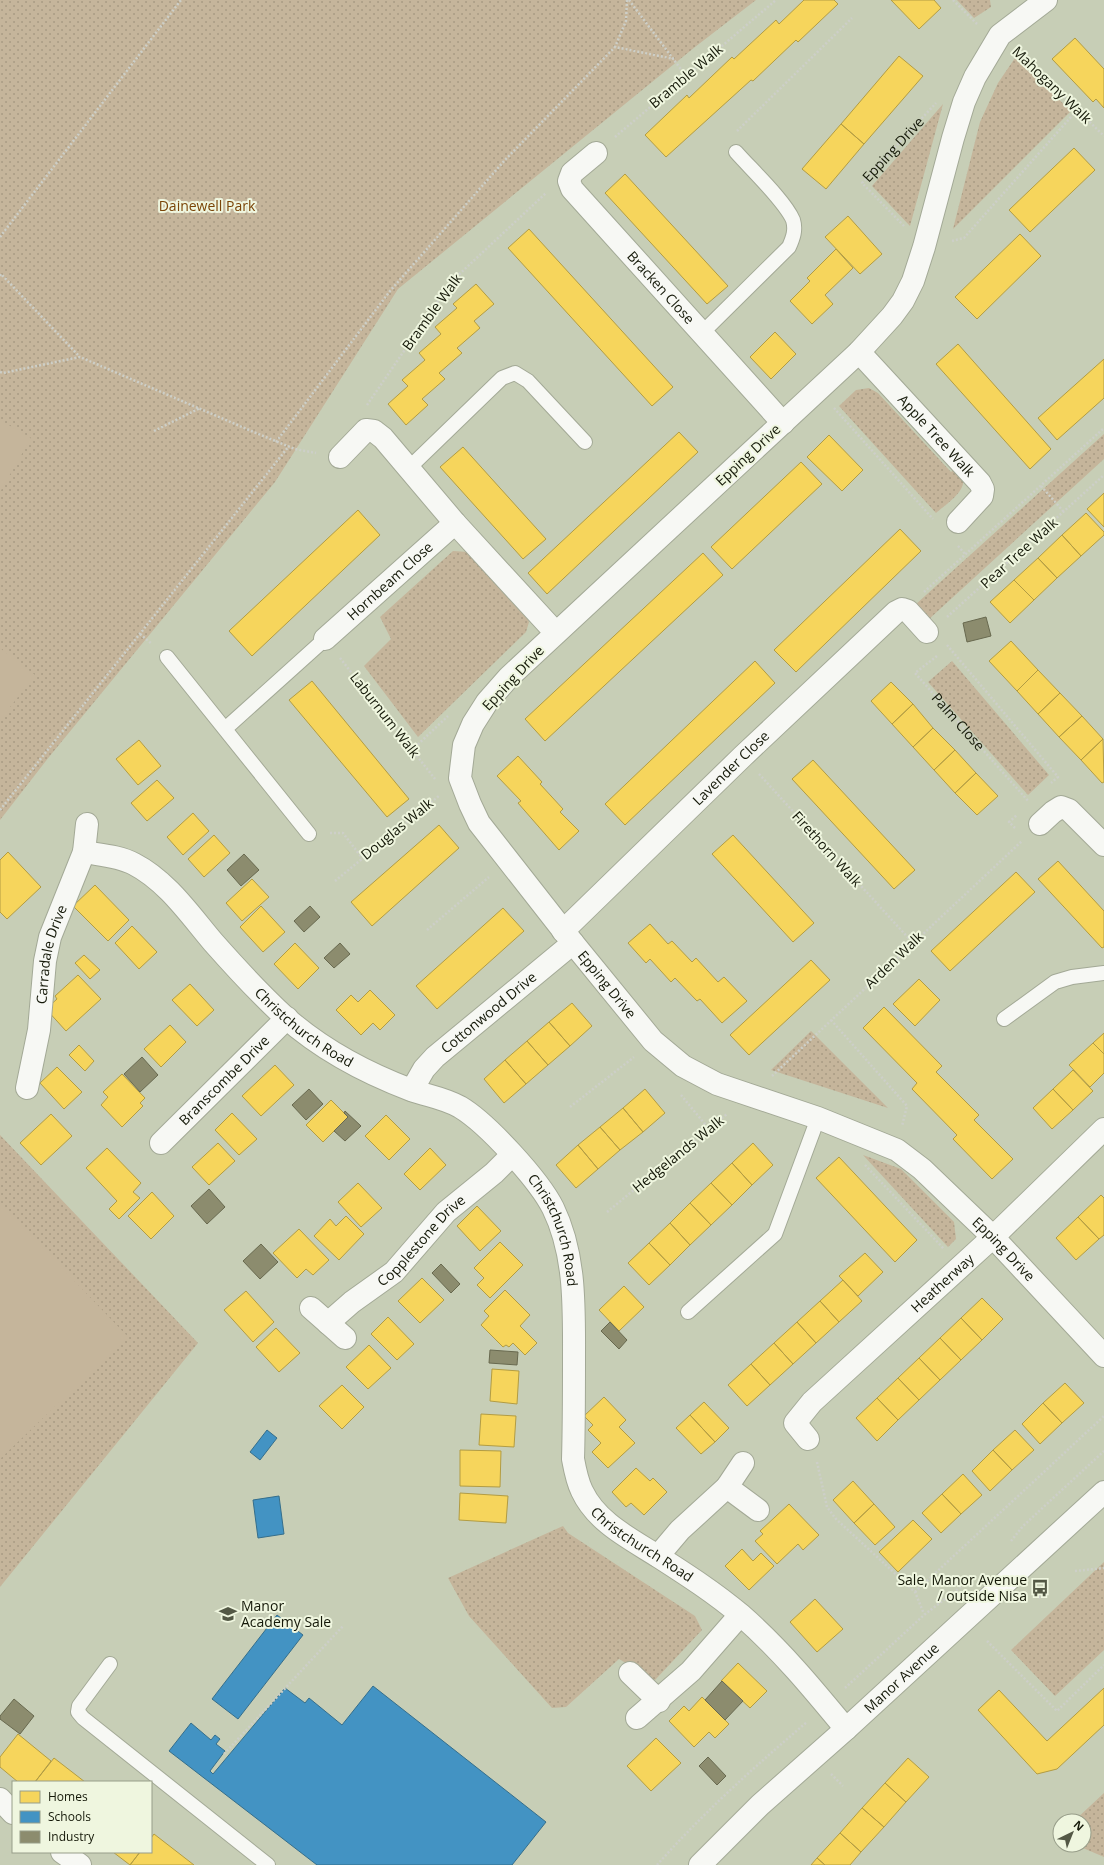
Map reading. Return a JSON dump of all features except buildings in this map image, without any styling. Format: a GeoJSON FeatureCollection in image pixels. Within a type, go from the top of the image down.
{"type":"FeatureCollection","features":[{"type":"Feature","properties":{"kind":"street","name":"Epping Drive"},"geometry":{"type":"LineString","coordinates":[[1046,0],[1023,7],[997,39],[975,77],[964,102],[924,247],[913,281],[903,301],[892,316],[859,352],[556,633],[487,702],[473,724],[464,745],[452,784],[479,823],[568,937],[653,1041],[683,1066],[717,1084],[818,1118],[896,1150],[922,1169],[993,1237],[1104,1356]]}},
{"type":"Feature","properties":{"kind":"street"},"geometry":{"type":"LineString","coordinates":[[569,181],[572,173],[596,153]]}},
{"type":"Feature","properties":{"kind":"street","name":"Bracken Close"},"geometry":{"type":"LineString","coordinates":[[569,181],[572,189],[783,423]]}},
{"type":"Feature","properties":{"kind":"street","name":"Apple Tree Walk"},"geometry":{"type":"LineString","coordinates":[[859,352],[980,483],[983,489],[982,496],[958,522]]}},
{"type":"Feature","properties":{"kind":"street"},"geometry":{"type":"LineString","coordinates":[[340,457],[366,430],[374,431],[383,438],[455,523],[556,633]]}},
{"type":"Feature","properties":{"kind":"street","name":"Hornbeam Close"},"geometry":{"type":"LineString","coordinates":[[325,639],[455,523]]}},
{"type":"Feature","properties":{"kind":"street"},"geometry":{"type":"LineString","coordinates":[[902,608],[908,611],[935,636]]}},
{"type":"Feature","properties":{"kind":"street","name":"Lavender Close"},"geometry":{"type":"LineString","coordinates":[[568,937],[743,756],[902,608]]}},
{"type":"Feature","properties":{"kind":"street"},"geometry":{"type":"LineString","coordinates":[[1032,831],[1053,812],[1061,807],[1069,810],[1104,844]]}},
{"type":"Feature","properties":{"kind":"street","name":"Carradale Drive"},"geometry":{"type":"LineString","coordinates":[[27,1088],[39,1030],[45,961],[50,937],[84,852],[87,824]]}},
{"type":"Feature","properties":{"kind":"street","name":"Christchurch Road"},"geometry":{"type":"LineString","coordinates":[[84,852],[119,857],[150,873],[166,888],[220,950],[287,1018],[341,1057],[366,1070],[412,1090],[441,1098],[461,1108],[485,1126],[540,1187],[553,1208],[564,1238],[571,1268],[574,1315],[573,1459],[577,1478],[582,1491],[605,1521],[623,1535],[703,1586],[740,1615],[775,1647],[846,1729]]}},
{"type":"Feature","properties":{"kind":"street","name":"Cottonwood Drive"},"geometry":{"type":"LineString","coordinates":[[412,1090],[424,1069],[435,1057],[568,937]]}},
{"type":"Feature","properties":{"kind":"street","name":"Branscombe Drive"},"geometry":{"type":"LineString","coordinates":[[161,1143],[287,1018]]}},
{"type":"Feature","properties":{"kind":"street","name":"Heatherway"},"geometry":{"type":"LineString","coordinates":[[808,1439],[795,1423],[812,1402],[993,1237],[1104,1129]]}},
{"type":"Feature","properties":{"kind":"street","name":"Copplestone Drive"},"geometry":{"type":"LineString","coordinates":[[328,1324],[352,1302],[394,1272],[446,1212],[494,1173],[512,1155]]}},
{"type":"Feature","properties":{"kind":"street"},"geometry":{"type":"LineString","coordinates":[[311,1308],[345,1338]]}},
{"type":"Feature","properties":{"kind":"street"},"geometry":{"type":"LineString","coordinates":[[658,1556],[680,1530],[727,1486],[743,1463]]}},
{"type":"Feature","properties":{"kind":"street"},"geometry":{"type":"LineString","coordinates":[[727,1486],[758,1510]]}},
{"type":"Feature","properties":{"kind":"street","name":"Manor Avenue"},"geometry":{"type":"LineString","coordinates":[[700,1865],[760,1805],[846,1729],[1104,1492]]}},
{"type":"Feature","properties":{"kind":"street"},"geometry":{"type":"LineString","coordinates":[[638,1718],[659,1701],[691,1670],[740,1615]]}},
{"type":"Feature","properties":{"kind":"street"},"geometry":{"type":"LineString","coordinates":[[630,1673],[659,1701]]}},
{"type":"Feature","properties":{"kind":"street"},"geometry":{"type":"LineString","coordinates":[[0,1799],[12,1812]]}},
{"type":"Feature","properties":{"kind":"street"},"geometry":{"type":"LineString","coordinates":[[63,1853],[80,1865]]}},
{"type":"Feature","properties":{"kind":"lane"},"geometry":{"type":"LineString","coordinates":[[702,333],[789,247],[795,234],[793,221],[786,209],[736,152]]}},
{"type":"Feature","properties":{"kind":"lane"},"geometry":{"type":"LineString","coordinates":[[409,468],[502,378],[515,373],[528,380],[585,442]]}},
{"type":"Feature","properties":{"kind":"lane"},"geometry":{"type":"LineString","coordinates":[[225,729],[325,639]]}},
{"type":"Feature","properties":{"kind":"lane"},"geometry":{"type":"LineString","coordinates":[[167,657],[309,834]]}},
{"type":"Feature","properties":{"kind":"lane"},"geometry":{"type":"LineString","coordinates":[[1004,1019],[1055,982],[1072,977],[1104,973]]}},
{"type":"Feature","properties":{"kind":"lane"},"geometry":{"type":"LineString","coordinates":[[688,1312],[775,1234],[818,1118]]}},
{"type":"Feature","properties":{"kind":"lane"},"geometry":{"type":"LineString","coordinates":[[110,1664],[80,1706],[78,1712],[83,1718],[268,1865]]}},
{"type":"Feature","properties":{"kind":"path"},"geometry":{"type":"LineString","coordinates":[[0,237],[181,0]]}},
{"type":"Feature","properties":{"kind":"path"},"geometry":{"type":"LineString","coordinates":[[276,442],[390,291],[505,160],[615,47],[626,20],[628,0]]}},
{"type":"Feature","properties":{"kind":"path"},"geometry":{"type":"LineString","coordinates":[[628,0],[686,76]]}},
{"type":"Feature","properties":{"kind":"path","name":"Bramble Walk"},"geometry":{"type":"LineString","coordinates":[[596,153],[776,0]]}},
{"type":"Feature","properties":{"kind":"path","name":"Mahogany Walk"},"geometry":{"type":"LineString","coordinates":[[953,0],[1078,109],[1104,136]]}},
{"type":"Feature","properties":{"kind":"path"},"geometry":{"type":"LineString","coordinates":[[736,152],[737,132],[852,18]]}},
{"type":"Feature","properties":{"kind":"path"},"geometry":{"type":"LineString","coordinates":[[615,47],[674,59]]}},
{"type":"Feature","properties":{"kind":"path","name":"Epping Drive"},"geometry":{"type":"LineString","coordinates":[[924,247],[862,182],[940,99]]}},
{"type":"Feature","properties":{"kind":"path"},"geometry":{"type":"LineString","coordinates":[[924,247],[964,238],[1078,109]]}},
{"type":"Feature","properties":{"kind":"path","name":"Bramble Walk"},"geometry":{"type":"LineString","coordinates":[[374,431],[374,418],[365,407],[452,281],[545,194],[569,181]]}},
{"type":"Feature","properties":{"kind":"path"},"geometry":{"type":"LineString","coordinates":[[0,275],[80,357],[276,442],[295,449],[340,457]]}},
{"type":"Feature","properties":{"kind":"path"},"geometry":{"type":"LineString","coordinates":[[0,372],[3,373],[80,357]]}},
{"type":"Feature","properties":{"kind":"path"},"geometry":{"type":"LineString","coordinates":[[818,390],[935,521]]}},
{"type":"Feature","properties":{"kind":"path"},"geometry":{"type":"LineString","coordinates":[[154,430],[200,408]]}},
{"type":"Feature","properties":{"kind":"path"},"geometry":{"type":"LineString","coordinates":[[902,608],[966,555],[1104,428]]}},
{"type":"Feature","properties":{"kind":"path"},"geometry":{"type":"LineString","coordinates":[[0,810],[289,446]]}},
{"type":"Feature","properties":{"kind":"path","name":"Pear Tree Walk"},"geometry":{"type":"LineString","coordinates":[[945,619],[1104,475]]}},
{"type":"Feature","properties":{"kind":"path"},"geometry":{"type":"LineString","coordinates":[[1040,486],[1064,512]]}},
{"type":"Feature","properties":{"kind":"path"},"geometry":{"type":"LineString","coordinates":[[956,544],[966,555]]}},
{"type":"Feature","properties":{"kind":"path"},"geometry":{"type":"LineString","coordinates":[[935,636],[948,646],[1058,777],[1048,786]]}},
{"type":"Feature","properties":{"kind":"path","name":"Laburnum Walk"},"geometry":{"type":"LineString","coordinates":[[325,639],[452,784]]}},
{"type":"Feature","properties":{"kind":"path"},"geometry":{"type":"LineString","coordinates":[[943,650],[948,646]]}},
{"type":"Feature","properties":{"kind":"path","name":"Palm Close"},"geometry":{"type":"LineString","coordinates":[[938,654],[915,673],[1029,802]]}},
{"type":"Feature","properties":{"kind":"path","name":"Firethorn Walk"},"geometry":{"type":"LineString","coordinates":[[743,756],[912,942]]}},
{"type":"Feature","properties":{"kind":"path","name":"Douglas Walk"},"geometry":{"type":"LineString","coordinates":[[335,881],[452,784]]}},
{"type":"Feature","properties":{"kind":"path"},"geometry":{"type":"LineString","coordinates":[[1024,807],[1034,798]]}},
{"type":"Feature","properties":{"kind":"path"},"geometry":{"type":"LineString","coordinates":[[1019,812],[1009,822],[1032,831]]}},
{"type":"Feature","properties":{"kind":"path","name":"Arden Walk"},"geometry":{"type":"LineString","coordinates":[[750,1096],[912,942],[1032,831]]}},
{"type":"Feature","properties":{"kind":"path"},"geometry":{"type":"LineString","coordinates":[[309,834],[343,833],[362,858]]}},
{"type":"Feature","properties":{"kind":"path"},"geometry":{"type":"LineString","coordinates":[[427,930],[508,860]]}},
{"type":"Feature","properties":{"kind":"path"},"geometry":{"type":"LineString","coordinates":[[831,1020],[907,1106],[896,1150]]}},
{"type":"Feature","properties":{"kind":"path"},"geometry":{"type":"LineString","coordinates":[[570,1107],[653,1041]]}},
{"type":"Feature","properties":{"kind":"path","name":"Hedgelands Walk"},"geometry":{"type":"LineString","coordinates":[[607,1212],[750,1096]]}},
{"type":"Feature","properties":{"kind":"path"},"geometry":{"type":"LineString","coordinates":[[859,1134],[854,1154],[960,1266]]}},
{"type":"Feature","properties":{"kind":"path"},"geometry":{"type":"LineString","coordinates":[[915,1592],[1104,1416]]}},
{"type":"Feature","properties":{"kind":"path"},"geometry":{"type":"LineString","coordinates":[[808,1439],[816,1459],[827,1507],[836,1519],[915,1592],[924,1614]]}},
{"type":"Feature","properties":{"kind":"path"},"geometry":{"type":"LineString","coordinates":[[1009,1543],[1023,1526],[1104,1451]]}},
{"type":"Feature","properties":{"kind":"path"},"geometry":{"type":"LineString","coordinates":[[1075,1571],[1104,1568]]}},
{"type":"Feature","properties":{"kind":"path"},"geometry":{"type":"LineString","coordinates":[[657,1865],[681,1838],[739,1781],[826,1705],[924,1614],[965,1583]]}},
{"type":"Feature","properties":{"kind":"path"},"geometry":{"type":"LineString","coordinates":[[224,1754],[343,1626]]}},
{"type":"Feature","properties":{"kind":"path"},"geometry":{"type":"LineString","coordinates":[[987,1641],[1057,1711],[1104,1665]]}},
{"type":"Feature","properties":{"kind":"green space","name":"Dainewell Park"},"geometry":{"type":"Polygon","coordinates":[[[0,0],[756,0],[695,47],[398,289],[275,482],[49,757],[0,820],[0,0]]]}},
{"type":"Feature","properties":{"kind":"green space"},"geometry":{"type":"Polygon","coordinates":[[[957,0],[990,0],[991,7],[974,18],[957,0]]]}},
{"type":"Feature","properties":{"kind":"green space"},"geometry":{"type":"Polygon","coordinates":[[[1015,58],[1071,111],[953,229],[980,122],[998,83],[1015,58]]]}},
{"type":"Feature","properties":{"kind":"green space"},"geometry":{"type":"Polygon","coordinates":[[[943,104],[910,226],[872,186],[943,104]]]}},
{"type":"Feature","properties":{"kind":"green space"},"geometry":{"type":"Polygon","coordinates":[[[869,388],[878,393],[951,472],[956,468],[962,475],[962,487],[959,492],[936,513],[839,406],[856,390],[869,388]]]}},
{"type":"Feature","properties":{"kind":"green space"},"geometry":{"type":"Polygon","coordinates":[[[0,420],[31,438],[0,492],[0,420]]]}},
{"type":"Feature","properties":{"kind":"green space"},"geometry":{"type":"Polygon","coordinates":[[[1104,434],[1104,459],[928,620],[915,605],[1104,434]]]}},
{"type":"Feature","properties":{"kind":"green space"},"geometry":{"type":"Polygon","coordinates":[[[453,551],[468,552],[524,612],[529,622],[526,632],[418,737],[364,666],[391,639],[380,617],[453,551]]]}},
{"type":"Feature","properties":{"kind":"green space"},"geometry":{"type":"Polygon","coordinates":[[[0,648],[35,675],[0,720],[0,648]]]}},
{"type":"Feature","properties":{"kind":"green space"},"geometry":{"type":"Polygon","coordinates":[[[952,661],[1049,775],[1028,795],[928,682],[952,661]]]}},
{"type":"Feature","properties":{"kind":"green space"},"geometry":{"type":"Polygon","coordinates":[[[811,1031],[888,1108],[771,1070],[811,1031]]]}},
{"type":"Feature","properties":{"kind":"green space"},"geometry":{"type":"Polygon","coordinates":[[[0,1135],[198,1343],[0,1587],[0,1135]]]}},
{"type":"Feature","properties":{"kind":"green space"},"geometry":{"type":"Polygon","coordinates":[[[863,1155],[901,1169],[954,1222],[956,1239],[948,1247],[863,1155]]]}},
{"type":"Feature","properties":{"kind":"green space"},"geometry":{"type":"Polygon","coordinates":[[[0,1203],[128,1337],[0,1459],[0,1203]]]}},
{"type":"Feature","properties":{"kind":"green space"},"geometry":{"type":"Polygon","coordinates":[[[563,1526],[568,1533],[695,1616],[702,1630],[655,1680],[619,1659],[566,1707],[552,1708],[469,1616],[448,1578],[563,1526]]]}},
{"type":"Feature","properties":{"kind":"green space"},"geometry":{"type":"Polygon","coordinates":[[[1104,1562],[1104,1650],[1055,1696],[1011,1650],[1104,1562]]]}},
{"type":"Feature","properties":{"kind":"green space"},"geometry":{"type":"Polygon","coordinates":[[[1104,1793],[1104,1857],[1092,1852],[1092,1813],[1083,1813],[1104,1793]]]}},
{"type":"Feature","properties":{"kind":"place","name":"Sale, Manor Avenue / outside Nisa"},"geometry":{"type":"Point","coordinates":[1040,1588]}},
{"type":"Feature","properties":{"kind":"place","name":"Manor Academy Sale"},"geometry":{"type":"Point","coordinates":[228,1614]}}]}
